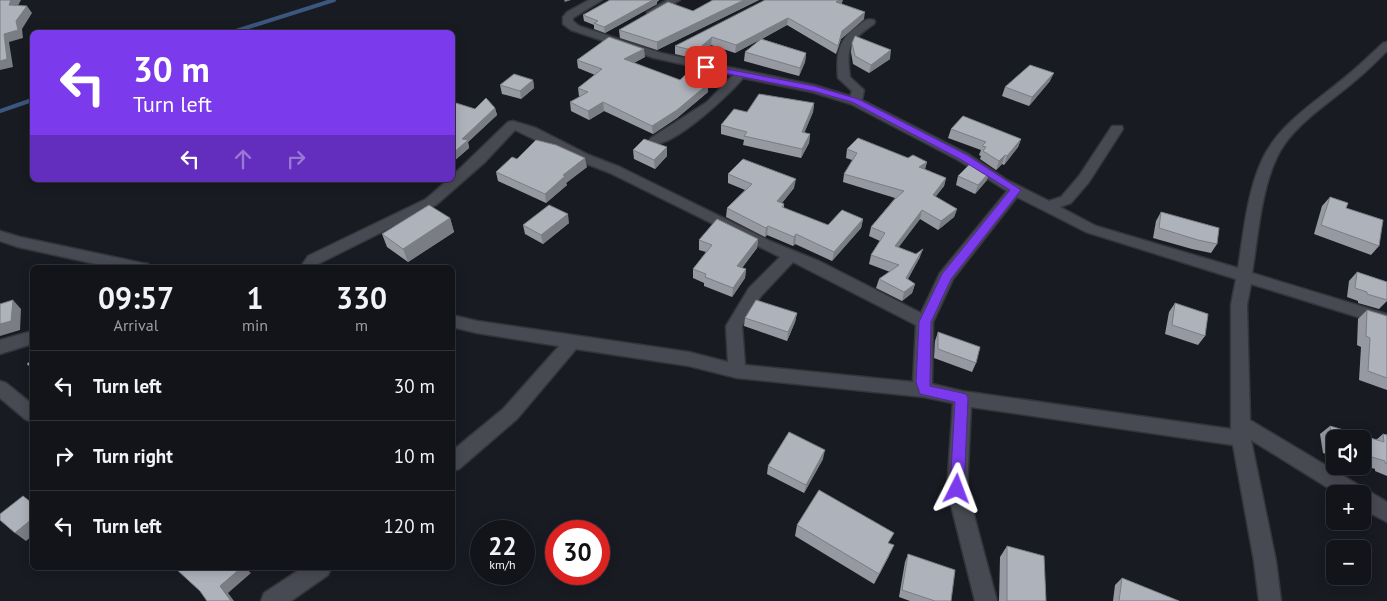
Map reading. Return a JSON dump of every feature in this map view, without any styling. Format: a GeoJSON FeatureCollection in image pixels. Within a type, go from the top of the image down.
{"type":"FeatureCollection","features":[{"type":"Feature","properties":{"kind":"street"},"geometry":{"type":"LineString","coordinates":[[597,0],[571,14],[567,22],[575,28],[611,36],[658,56],[739,75],[814,89],[855,101],[963,157],[1002,183],[1091,229],[1387,320]]}},
{"type":"Feature","properties":{"kind":"street"},"geometry":{"type":"LineString","coordinates":[[640,19],[675,0]]}},
{"type":"Feature","properties":{"kind":"street"},"geometry":{"type":"LineString","coordinates":[[855,101],[858,90],[844,78],[842,58],[852,34],[870,22]]}},
{"type":"Feature","properties":{"kind":"street"},"geometry":{"type":"LineString","coordinates":[[1270,601],[1265,561],[1241,431],[1239,305],[1262,180],[1271,156],[1288,134],[1308,113],[1354,77],[1387,45]]}},
{"type":"Feature","properties":{"kind":"street"},"geometry":{"type":"LineString","coordinates":[[658,56],[672,48]]}},
{"type":"Feature","properties":{"kind":"street"},"geometry":{"type":"LineString","coordinates":[[656,141],[700,116],[727,92],[739,75]]}},
{"type":"Feature","properties":{"kind":"street"},"geometry":{"type":"LineString","coordinates":[[455,181],[480,159],[513,125],[532,131],[765,245],[814,265],[925,322]]}},
{"type":"Feature","properties":{"kind":"street"},"geometry":{"type":"LineString","coordinates":[[1047,207],[1066,200],[1084,179],[1117,129]]}},
{"type":"Feature","properties":{"kind":"street"},"geometry":{"type":"LineString","coordinates":[[310,265],[313,260],[431,202],[454,182]]}},
{"type":"Feature","properties":{"kind":"street"},"geometry":{"type":"LineString","coordinates":[[924,390],[922,382],[925,322],[946,277],[1016,190]]}},
{"type":"Feature","properties":{"kind":"street"},"geometry":{"type":"LineString","coordinates":[[0,236],[18,242],[128,265]]}},
{"type":"Feature","properties":{"kind":"street"},"geometry":{"type":"LineString","coordinates":[[737,371],[734,326],[755,292],[790,256]]}},
{"type":"Feature","properties":{"kind":"street"},"geometry":{"type":"LineString","coordinates":[[455,322],[477,327],[689,359],[737,371],[924,390],[962,398],[1241,431],[1340,485]]}},
{"type":"Feature","properties":{"kind":"street"},"geometry":{"type":"LineString","coordinates":[[0,347],[30,339]]}},
{"type":"Feature","properties":{"kind":"street"},"geometry":{"type":"LineString","coordinates":[[455,460],[510,414],[572,342]]}},
{"type":"Feature","properties":{"kind":"street"},"geometry":{"type":"LineString","coordinates":[[0,388],[30,412]]}},
{"type":"Feature","properties":{"kind":"street"},"geometry":{"type":"LineString","coordinates":[[962,398],[957,489],[986,601]]}},
{"type":"Feature","properties":{"kind":"street"},"geometry":{"type":"LineString","coordinates":[[1371,503],[1387,513]]}},
{"type":"Feature","properties":{"kind":"street"},"geometry":{"type":"LineString","coordinates":[[272,601],[317,570]]}},
{"type":"Feature","properties":{"kind":"building"},"geometry":{"type":"Polygon","coordinates":[[[0,0],[11,0],[9,5],[27,6],[16,21],[18,30],[4,34],[7,59],[0,61],[0,0]]]}},
{"type":"Feature","properties":{"kind":"building"},"geometry":{"type":"Polygon","coordinates":[[[610,0],[653,0],[604,27],[594,23],[598,21],[583,15],[610,0]]]}},
{"type":"Feature","properties":{"kind":"building"},"geometry":{"type":"Polygon","coordinates":[[[713,0],[744,0],[657,42],[619,30],[668,2],[693,11],[713,0]]]}},
{"type":"Feature","properties":{"kind":"building"},"geometry":{"type":"Polygon","coordinates":[[[765,0],[838,0],[836,2],[865,12],[842,31],[838,46],[788,18],[736,45],[712,37],[696,51],[675,46],[765,0]]]}},
{"type":"Feature","properties":{"kind":"building"},"geometry":{"type":"Polygon","coordinates":[[[855,36],[891,50],[871,65],[855,56],[852,43],[855,36]]]}},
{"type":"Feature","properties":{"kind":"building"},"geometry":{"type":"Polygon","coordinates":[[[609,37],[644,49],[624,59],[680,80],[697,64],[716,70],[704,83],[708,84],[677,110],[652,126],[603,102],[588,111],[570,102],[588,92],[578,88],[602,69],[577,60],[609,37]]]}},
{"type":"Feature","properties":{"kind":"building"},"geometry":{"type":"Polygon","coordinates":[[[761,39],[806,53],[800,68],[745,52],[761,39]]]}},
{"type":"Feature","properties":{"kind":"building"},"geometry":{"type":"Polygon","coordinates":[[[1030,65],[1054,73],[1032,97],[1005,87],[1030,65]]]}},
{"type":"Feature","properties":{"kind":"building"},"geometry":{"type":"Polygon","coordinates":[[[514,74],[533,80],[520,91],[500,85],[514,74]]]}},
{"type":"Feature","properties":{"kind":"building"},"geometry":{"type":"Polygon","coordinates":[[[759,94],[814,103],[802,132],[810,134],[802,149],[744,136],[747,132],[721,125],[734,109],[747,112],[759,94]]]}},
{"type":"Feature","properties":{"kind":"building"},"geometry":{"type":"Polygon","coordinates":[[[486,98],[495,108],[462,139],[468,140],[455,151],[455,104],[475,109],[486,98]]]}},
{"type":"Feature","properties":{"kind":"building"},"geometry":{"type":"Polygon","coordinates":[[[963,116],[1021,139],[1007,156],[1005,155],[999,161],[983,151],[986,147],[982,146],[986,142],[951,129],[963,116]]]}},
{"type":"Feature","properties":{"kind":"building"},"geometry":{"type":"Polygon","coordinates":[[[858,138],[908,158],[913,155],[927,162],[919,167],[946,178],[933,195],[957,209],[941,221],[922,210],[895,246],[916,254],[923,249],[906,278],[915,284],[904,292],[879,279],[899,265],[871,255],[885,233],[871,227],[904,191],[844,174],[857,153],[847,149],[858,138]]]}},
{"type":"Feature","properties":{"kind":"building"},"geometry":{"type":"Polygon","coordinates":[[[644,139],[667,147],[654,160],[633,150],[644,139]]]}},
{"type":"Feature","properties":{"kind":"building"},"geometry":{"type":"Polygon","coordinates":[[[536,140],[556,145],[585,158],[563,175],[565,176],[545,194],[496,172],[512,157],[517,159],[536,140]]]}},
{"type":"Feature","properties":{"kind":"building"},"geometry":{"type":"Polygon","coordinates":[[[743,159],[796,179],[777,201],[784,204],[782,207],[828,225],[842,210],[863,219],[834,252],[796,234],[794,237],[768,226],[766,228],[727,208],[752,184],[728,174],[743,159]]]}},
{"type":"Feature","properties":{"kind":"building"},"geometry":{"type":"Polygon","coordinates":[[[973,161],[990,172],[978,185],[958,176],[973,161]]]}},
{"type":"Feature","properties":{"kind":"building"},"geometry":{"type":"Polygon","coordinates":[[[1330,197],[1348,203],[1346,208],[1383,220],[1379,246],[1321,225],[1330,197]]]}},
{"type":"Feature","properties":{"kind":"building"},"geometry":{"type":"Polygon","coordinates":[[[429,205],[450,218],[403,249],[382,234],[429,205]]]}},
{"type":"Feature","properties":{"kind":"building"},"geometry":{"type":"Polygon","coordinates":[[[549,205],[568,214],[541,235],[523,225],[549,205]]]}},
{"type":"Feature","properties":{"kind":"building"},"geometry":{"type":"Polygon","coordinates":[[[1161,212],[1219,228],[1217,244],[1159,228],[1161,212]]]}},
{"type":"Feature","properties":{"kind":"building"},"geometry":{"type":"Polygon","coordinates":[[[717,219],[758,239],[737,266],[746,269],[733,288],[705,277],[706,274],[693,269],[712,245],[699,240],[717,219]]]}},
{"type":"Feature","properties":{"kind":"building"},"geometry":{"type":"Polygon","coordinates":[[[1357,272],[1387,282],[1387,300],[1355,288],[1357,272]]]}},
{"type":"Feature","properties":{"kind":"building"},"geometry":{"type":"Polygon","coordinates":[[[13,300],[11,321],[0,324],[0,304],[13,300]]]}},
{"type":"Feature","properties":{"kind":"building"},"geometry":{"type":"Polygon","coordinates":[[[756,300],[797,313],[788,332],[745,318],[756,300]]]}},
{"type":"Feature","properties":{"kind":"building"},"geometry":{"type":"Polygon","coordinates":[[[1175,303],[1208,314],[1205,336],[1172,325],[1175,303]]]}},
{"type":"Feature","properties":{"kind":"building"},"geometry":{"type":"Polygon","coordinates":[[[1367,310],[1387,316],[1387,378],[1368,371],[1370,338],[1366,336],[1367,310]]]}},
{"type":"Feature","properties":{"kind":"building"},"geometry":{"type":"Polygon","coordinates":[[[938,332],[980,347],[976,363],[938,349],[938,332]]]}},
{"type":"Feature","properties":{"kind":"building"},"geometry":{"type":"Polygon","coordinates":[[[1330,426],[1344,430],[1330,430],[1330,426]]]}},
{"type":"Feature","properties":{"kind":"building"},"geometry":{"type":"Polygon","coordinates":[[[789,432],[825,450],[806,485],[768,466],[789,432]]]}},
{"type":"Feature","properties":{"kind":"building"},"geometry":{"type":"Polygon","coordinates":[[[1383,434],[1387,435],[1387,464],[1385,461],[1371,457],[1371,438],[1384,442],[1383,434]]]}},
{"type":"Feature","properties":{"kind":"building"},"geometry":{"type":"Polygon","coordinates":[[[819,490],[894,533],[888,543],[894,545],[879,574],[797,525],[819,490]]]}},
{"type":"Feature","properties":{"kind":"building"},"geometry":{"type":"Polygon","coordinates":[[[23,496],[30,501],[30,521],[15,533],[0,520],[0,514],[23,496]]]}},
{"type":"Feature","properties":{"kind":"building"},"geometry":{"type":"Polygon","coordinates":[[[1007,546],[1044,556],[1046,601],[1007,601],[1007,546]]]}},
{"type":"Feature","properties":{"kind":"building"},"geometry":{"type":"Polygon","coordinates":[[[908,554],[955,570],[951,601],[935,601],[902,590],[908,554]]]}},
{"type":"Feature","properties":{"kind":"building"},"geometry":{"type":"Polygon","coordinates":[[[177,570],[239,570],[220,586],[231,601],[207,601],[200,591],[177,570]]]}},
{"type":"Feature","properties":{"kind":"building"},"geometry":{"type":"Polygon","coordinates":[[[1122,578],[1179,601],[1119,601],[1122,578]]]}},
{"type":"Feature","properties":{"kind":"waterway"},"geometry":{"type":"LineString","coordinates":[[239,30],[334,0]]}},
{"type":"Feature","properties":{"kind":"waterway"},"geometry":{"type":"LineString","coordinates":[[0,111],[30,101]]}},
{"type":"Feature","properties":{"kind":"route"},"geometry":{"type":"LineString","coordinates":[[706,67],[832,93],[855,101],[963,157],[1016,190],[946,277],[925,322],[922,382],[924,390],[962,398],[957,489]]}}]}
